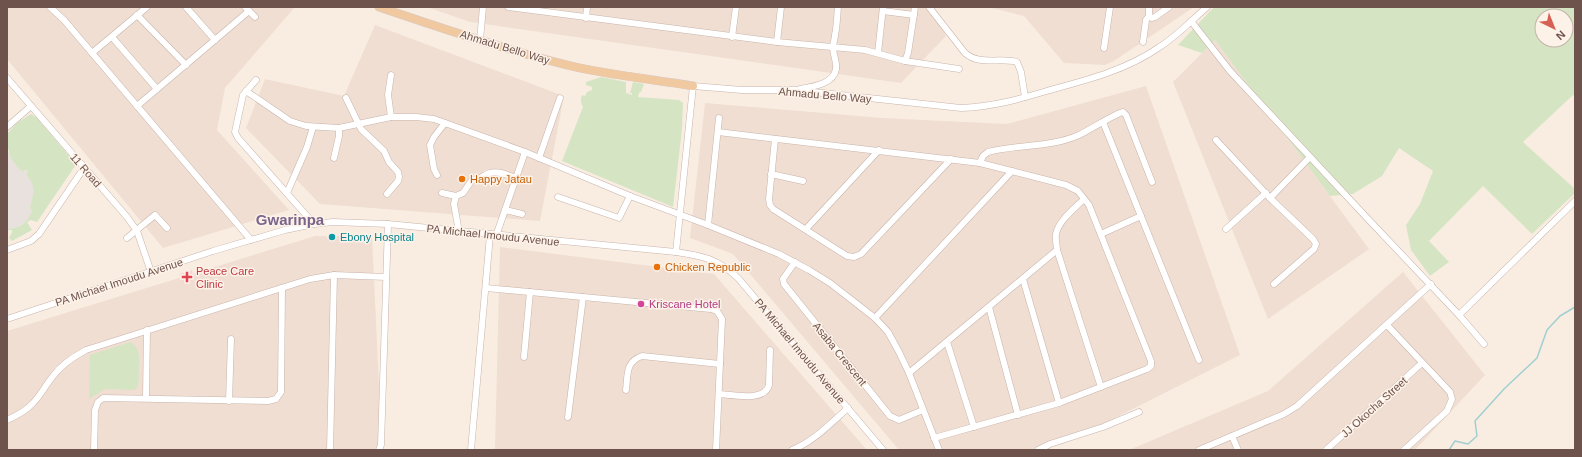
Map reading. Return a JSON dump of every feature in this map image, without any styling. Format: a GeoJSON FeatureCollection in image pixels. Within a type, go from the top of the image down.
{"type":"FeatureCollection","features":[{"type":"Feature","properties":{"kind":"main road","name":"Ahmadu Bello Way"},"geometry":{"type":"LineString","coordinates":[[379,7],[480,40],[568,65],[693,86]]}},
{"type":"Feature","properties":{"kind":"street"},"geometry":{"type":"LineString","coordinates":[[50,7],[64,20],[251,240]]}},
{"type":"Feature","properties":{"kind":"street"},"geometry":{"type":"LineString","coordinates":[[92,53],[147,7]]}},
{"type":"Feature","properties":{"kind":"street"},"geometry":{"type":"LineString","coordinates":[[186,7],[215,40]]}},
{"type":"Feature","properties":{"kind":"street"},"geometry":{"type":"LineString","coordinates":[[480,40],[483,7]]}},
{"type":"Feature","properties":{"kind":"street"},"geometry":{"type":"LineString","coordinates":[[508,7],[539,9],[586,18],[777,42],[865,50],[905,61],[958,69]]}},
{"type":"Feature","properties":{"kind":"street"},"geometry":{"type":"LineString","coordinates":[[586,18],[587,7]]}},
{"type":"Feature","properties":{"kind":"street"},"geometry":{"type":"LineString","coordinates":[[732,36],[736,7]]}},
{"type":"Feature","properties":{"kind":"street"},"geometry":{"type":"LineString","coordinates":[[777,42],[781,7]]}},
{"type":"Feature","properties":{"kind":"street"},"geometry":{"type":"LineString","coordinates":[[795,90],[818,85],[830,79],[834,75],[836,64],[833,47],[838,7]]}},
{"type":"Feature","properties":{"kind":"street"},"geometry":{"type":"LineString","coordinates":[[905,61],[908,53],[915,7]]}},
{"type":"Feature","properties":{"kind":"street"},"geometry":{"type":"LineString","coordinates":[[929,7],[964,53],[971,59],[1011,60],[1017,62],[1021,72],[1025,97]]}},
{"type":"Feature","properties":{"kind":"street"},"geometry":{"type":"LineString","coordinates":[[1104,48],[1110,7]]}},
{"type":"Feature","properties":{"kind":"street"},"geometry":{"type":"LineString","coordinates":[[1144,42],[1146,20],[1149,16],[1149,7]]}},
{"type":"Feature","properties":{"kind":"street"},"geometry":{"type":"LineString","coordinates":[[1149,16],[1155,18],[1169,7]]}},
{"type":"Feature","properties":{"kind":"street","name":"Ahmadu Bello Way"},"geometry":{"type":"LineString","coordinates":[[693,86],[742,90],[795,90],[961,108],[981,108],[1091,79],[1140,59],[1176,36],[1207,7]]}},
{"type":"Feature","properties":{"kind":"street"},"geometry":{"type":"LineString","coordinates":[[138,106],[215,40],[247,9],[255,17]]}},
{"type":"Feature","properties":{"kind":"street"},"geometry":{"type":"LineString","coordinates":[[878,53],[883,9],[914,15]]}},
{"type":"Feature","properties":{"kind":"street"},"geometry":{"type":"LineString","coordinates":[[137,15],[186,65]]}},
{"type":"Feature","properties":{"kind":"street"},"geometry":{"type":"LineString","coordinates":[[1191,21],[1230,71],[1368,220],[1431,284],[1484,344]]}},
{"type":"Feature","properties":{"kind":"street"},"geometry":{"type":"LineString","coordinates":[[112,37],[157,90]]}},
{"type":"Feature","properties":{"kind":"street"},"geometry":{"type":"LineString","coordinates":[[391,76],[388,95],[391,118]]}},
{"type":"Feature","properties":{"kind":"street","name":"11 Road"},"geometry":{"type":"LineString","coordinates":[[7,78],[127,217],[136,231],[151,272]]}},
{"type":"Feature","properties":{"kind":"street"},"geometry":{"type":"LineString","coordinates":[[256,80],[246,91],[235,132],[314,224]]}},
{"type":"Feature","properties":{"kind":"street"},"geometry":{"type":"LineString","coordinates":[[676,252],[681,215],[693,86]]}},
{"type":"Feature","properties":{"kind":"street"},"geometry":{"type":"LineString","coordinates":[[246,91],[290,121],[313,127],[339,128],[391,118],[416,117],[445,123],[525,152],[630,196],[708,225],[795,262],[830,283],[875,318],[888,332],[909,373],[939,450]]}},
{"type":"Feature","properties":{"kind":"street"},"geometry":{"type":"LineString","coordinates":[[346,98],[358,124],[365,133],[384,151],[389,162],[398,172],[398,181],[387,194]]}},
{"type":"Feature","properties":{"kind":"street"},"geometry":{"type":"LineString","coordinates":[[539,158],[560,98]]}},
{"type":"Feature","properties":{"kind":"street"},"geometry":{"type":"LineString","coordinates":[[7,128],[31,106]]}},
{"type":"Feature","properties":{"kind":"street"},"geometry":{"type":"LineString","coordinates":[[980,163],[983,156],[988,152],[1066,140],[1123,112],[1126,115],[1152,182]]}},
{"type":"Feature","properties":{"kind":"street"},"geometry":{"type":"LineString","coordinates":[[708,225],[719,118]]}},
{"type":"Feature","properties":{"kind":"street"},"geometry":{"type":"LineString","coordinates":[[1103,122],[1199,360]]}},
{"type":"Feature","properties":{"kind":"street"},"geometry":{"type":"LineString","coordinates":[[437,175],[434,169],[430,145],[434,137],[445,123]]}},
{"type":"Feature","properties":{"kind":"street"},"geometry":{"type":"LineString","coordinates":[[287,193],[307,147],[313,127]]}},
{"type":"Feature","properties":{"kind":"street"},"geometry":{"type":"LineString","coordinates":[[334,158],[339,136],[339,128]]}},
{"type":"Feature","properties":{"kind":"street"},"geometry":{"type":"LineString","coordinates":[[718,132],[980,163],[1066,186],[1078,191],[1084,199],[1091,210],[1101,234],[1151,362],[1151,366],[1148,369],[1059,403],[1018,416],[934,438]]}},
{"type":"Feature","properties":{"kind":"street"},"geometry":{"type":"LineString","coordinates":[[775,139],[769,200],[770,205],[773,209],[847,256],[854,258],[861,254],[951,159]]}},
{"type":"Feature","properties":{"kind":"street"},"geometry":{"type":"LineString","coordinates":[[1216,140],[1268,196],[1313,239],[1316,244],[1314,249],[1274,284]]}},
{"type":"Feature","properties":{"kind":"street"},"geometry":{"type":"LineString","coordinates":[[806,229],[879,150]]}},
{"type":"Feature","properties":{"kind":"street"},"geometry":{"type":"LineString","coordinates":[[471,450],[486,288],[493,236],[505,210],[525,152]]}},
{"type":"Feature","properties":{"kind":"street"},"geometry":{"type":"LineString","coordinates":[[1226,229],[1268,196],[1310,157]]}},
{"type":"Feature","properties":{"kind":"street"},"geometry":{"type":"LineString","coordinates":[[7,250],[31,241],[39,234],[84,168]]}},
{"type":"Feature","properties":{"kind":"street"},"geometry":{"type":"LineString","coordinates":[[875,318],[1012,171]]}},
{"type":"Feature","properties":{"kind":"street"},"geometry":{"type":"LineString","coordinates":[[442,193],[456,196],[462,193],[472,180],[478,180],[489,173],[496,172],[516,178]]}},
{"type":"Feature","properties":{"kind":"street"},"geometry":{"type":"LineString","coordinates":[[772,174],[803,181]]}},
{"type":"Feature","properties":{"kind":"street"},"geometry":{"type":"LineString","coordinates":[[456,196],[454,204],[459,232]]}},
{"type":"Feature","properties":{"kind":"street"},"geometry":{"type":"LineString","coordinates":[[558,197],[615,218],[619,218],[630,196]]}},
{"type":"Feature","properties":{"kind":"street"},"geometry":{"type":"LineString","coordinates":[[1084,199],[1067,215],[1059,226],[1056,233],[1057,250],[1101,387]]}},
{"type":"Feature","properties":{"kind":"street"},"geometry":{"type":"LineString","coordinates":[[1459,315],[1575,201]]}},
{"type":"Feature","properties":{"kind":"street"},"geometry":{"type":"LineString","coordinates":[[505,210],[522,214]]}},
{"type":"Feature","properties":{"kind":"street"},"geometry":{"type":"LineString","coordinates":[[127,238],[155,215],[167,228]]}},
{"type":"Feature","properties":{"kind":"street"},"geometry":{"type":"LineString","coordinates":[[1101,234],[1141,216]]}},
{"type":"Feature","properties":{"kind":"street","name":"PA Michael Imoudu Avenue"},"geometry":{"type":"LineString","coordinates":[[7,319],[251,240],[314,224],[349,222],[388,224],[493,236],[676,252],[702,256],[716,261],[738,278],[883,450]]}},
{"type":"Feature","properties":{"kind":"street"},"geometry":{"type":"LineString","coordinates":[[379,450],[381,445],[388,224]]}},
{"type":"Feature","properties":{"kind":"street"},"geometry":{"type":"LineString","coordinates":[[909,373],[1057,250]]}},
{"type":"Feature","properties":{"kind":"street","name":"Asaba Crescent"},"geometry":{"type":"LineString","coordinates":[[795,262],[783,279],[784,284],[890,416],[899,420],[923,410]]}},
{"type":"Feature","properties":{"kind":"street"},"geometry":{"type":"LineString","coordinates":[[7,420],[20,414],[32,404],[53,375],[74,356],[86,350],[310,279],[334,276],[386,278]]}},
{"type":"Feature","properties":{"kind":"street"},"geometry":{"type":"LineString","coordinates":[[330,450],[334,276]]}},
{"type":"Feature","properties":{"kind":"street"},"geometry":{"type":"LineString","coordinates":[[1023,278],[1059,403]]}},
{"type":"Feature","properties":{"kind":"street"},"geometry":{"type":"LineString","coordinates":[[1199,450],[1284,414],[1297,406],[1431,284]]}},
{"type":"Feature","properties":{"kind":"street"},"geometry":{"type":"LineString","coordinates":[[94,450],[95,410],[98,402],[103,398],[268,402],[276,399],[280,392],[282,288]]}},
{"type":"Feature","properties":{"kind":"street"},"geometry":{"type":"LineString","coordinates":[[486,288],[711,309],[717,311],[722,319],[716,450]]}},
{"type":"Feature","properties":{"kind":"street"},"geometry":{"type":"LineString","coordinates":[[524,357],[530,292]]}},
{"type":"Feature","properties":{"kind":"street"},"geometry":{"type":"LineString","coordinates":[[568,417],[582,297]]}},
{"type":"Feature","properties":{"kind":"street"},"geometry":{"type":"LineString","coordinates":[[989,307],[1018,416]]}},
{"type":"Feature","properties":{"kind":"street"},"geometry":{"type":"LineString","coordinates":[[1387,325],[1422,364],[1450,392],[1452,399],[1447,411],[1404,450]]}},
{"type":"Feature","properties":{"kind":"street"},"geometry":{"type":"LineString","coordinates":[[146,398],[147,330]]}},
{"type":"Feature","properties":{"kind":"street"},"geometry":{"type":"LineString","coordinates":[[229,401],[231,340]]}},
{"type":"Feature","properties":{"kind":"street"},"geometry":{"type":"LineString","coordinates":[[947,342],[974,427]]}},
{"type":"Feature","properties":{"kind":"street"},"geometry":{"type":"LineString","coordinates":[[719,394],[757,396],[764,394],[768,390],[769,385],[770,350]]}},
{"type":"Feature","properties":{"kind":"street"},"geometry":{"type":"LineString","coordinates":[[626,390],[630,364],[634,358],[642,356],[720,364]]}},
{"type":"Feature","properties":{"kind":"street","name":"JJ Okocha Street"},"geometry":{"type":"LineString","coordinates":[[1326,450],[1422,364]]}},
{"type":"Feature","properties":{"kind":"street"},"geometry":{"type":"LineString","coordinates":[[792,450],[800,447],[815,437],[848,408]]}},
{"type":"Feature","properties":{"kind":"street"},"geometry":{"type":"LineString","coordinates":[[1038,450],[1050,444],[1103,427],[1140,412]]}},
{"type":"Feature","properties":{"kind":"street"},"geometry":{"type":"LineString","coordinates":[[1232,436],[1238,450]]}},
{"type":"Feature","properties":{"kind":"shaded area"},"geometry":{"type":"Polygon","coordinates":[[[7,7],[295,7],[225,88],[217,130],[289,210],[163,248],[7,59],[7,7]]]}},
{"type":"Feature","properties":{"kind":"shaded area"},"geometry":{"type":"Polygon","coordinates":[[[427,7],[930,7],[946,36],[901,83],[470,22],[427,7]]]}},
{"type":"Feature","properties":{"kind":"shaded area"},"geometry":{"type":"Polygon","coordinates":[[[988,7],[1194,7],[1114,61],[1105,65],[1064,63],[1024,16],[988,7]]]}},
{"type":"Feature","properties":{"kind":"shaded area"},"geometry":{"type":"Polygon","coordinates":[[[375,25],[564,96],[540,221],[320,204],[246,128],[265,79],[344,96],[375,25]]]}},
{"type":"Feature","properties":{"kind":"shaded area"},"geometry":{"type":"Polygon","coordinates":[[[1215,40],[1369,249],[1268,319],[1173,82],[1215,40]]]}},
{"type":"Feature","properties":{"kind":"shaded area"},"geometry":{"type":"Polygon","coordinates":[[[1146,86],[1240,355],[1063,444],[1026,450],[899,450],[733,254],[690,238],[705,103],[882,118],[1007,124],[1146,86]]]}},
{"type":"Feature","properties":{"kind":"shaded area"},"geometry":{"type":"Polygon","coordinates":[[[7,150],[15,165],[24,170],[28,170],[26,175],[33,182],[34,192],[30,208],[32,211],[29,219],[15,229],[7,229],[7,150]]]}},
{"type":"Feature","properties":{"kind":"shaded area"},"geometry":{"type":"Polygon","coordinates":[[[315,236],[372,236],[382,450],[7,450],[7,331],[315,236]]]}},
{"type":"Feature","properties":{"kind":"shaded area"},"geometry":{"type":"Polygon","coordinates":[[[500,247],[714,274],[867,450],[491,450],[495,448],[500,247]]]}},
{"type":"Feature","properties":{"kind":"shaded area","name":"Peace Care Clinic"},"geometry":{"type":"Polygon","coordinates":[[[192,270],[194,280],[183,284],[179,274],[192,270]]]}},
{"type":"Feature","properties":{"kind":"shaded area"},"geometry":{"type":"Polygon","coordinates":[[[1403,272],[1485,375],[1415,450],[1129,450],[1268,391],[1403,272]]]}},
{"type":"Feature","properties":{"kind":"green space"},"geometry":{"type":"Polygon","coordinates":[[[1216,7],[1575,7],[1575,97],[1573,95],[1523,142],[1575,189],[1575,193],[1532,234],[1483,186],[1429,241],[1449,262],[1430,276],[1411,250],[1406,225],[1420,204],[1433,171],[1399,148],[1382,176],[1353,194],[1330,196],[1215,40],[1202,53],[1178,45],[1212,9],[1216,7]]]}},
{"type":"Feature","properties":{"kind":"green space"},"geometry":{"type":"Polygon","coordinates":[[[601,77],[626,82],[626,93],[632,95],[632,93],[630,93],[633,82],[644,84],[638,97],[679,100],[683,103],[682,129],[673,207],[562,161],[583,107],[581,101],[582,95],[585,96],[587,92],[592,90],[592,87],[586,85],[586,82],[601,77]]]}},
{"type":"Feature","properties":{"kind":"green space"},"geometry":{"type":"Polygon","coordinates":[[[31,114],[36,117],[75,163],[75,166],[37,222],[31,220],[27,222],[32,230],[12,241],[9,238],[12,230],[7,229],[19,226],[28,218],[32,211],[30,208],[33,187],[26,175],[28,170],[24,170],[23,172],[10,156],[7,134],[17,123],[31,114]]]}},
{"type":"Feature","properties":{"kind":"green space"},"geometry":{"type":"Polygon","coordinates":[[[130,342],[134,344],[139,354],[139,381],[137,388],[133,390],[105,389],[89,399],[90,355],[130,342]]]}},
{"type":"Feature","properties":{"kind":"waterway"},"geometry":{"type":"LineString","coordinates":[[1449,450],[1455,441],[1468,444],[1477,436],[1475,421],[1504,389],[1537,358],[1547,330],[1560,316],[1575,307]]}},
{"type":"Feature","properties":{"kind":"place","name":"Happy Jatau"},"geometry":{"type":"Point","coordinates":[462,179]}},
{"type":"Feature","properties":{"kind":"place","name":"Ebony Hospital"},"geometry":{"type":"Point","coordinates":[332,237]}},
{"type":"Feature","properties":{"kind":"place","name":"Chicken Republic"},"geometry":{"type":"Point","coordinates":[657,267]}},
{"type":"Feature","properties":{"kind":"place","name":"Peace Care Clinic"},"geometry":{"type":"Point","coordinates":[187,277]}},
{"type":"Feature","properties":{"kind":"place","name":"Kriscane Hotel"},"geometry":{"type":"Point","coordinates":[641,304]}},
{"type":"Feature","properties":{"kind":"district","name":"Gwarinpa"},"geometry":{"type":"Point","coordinates":[290,219]}}]}
